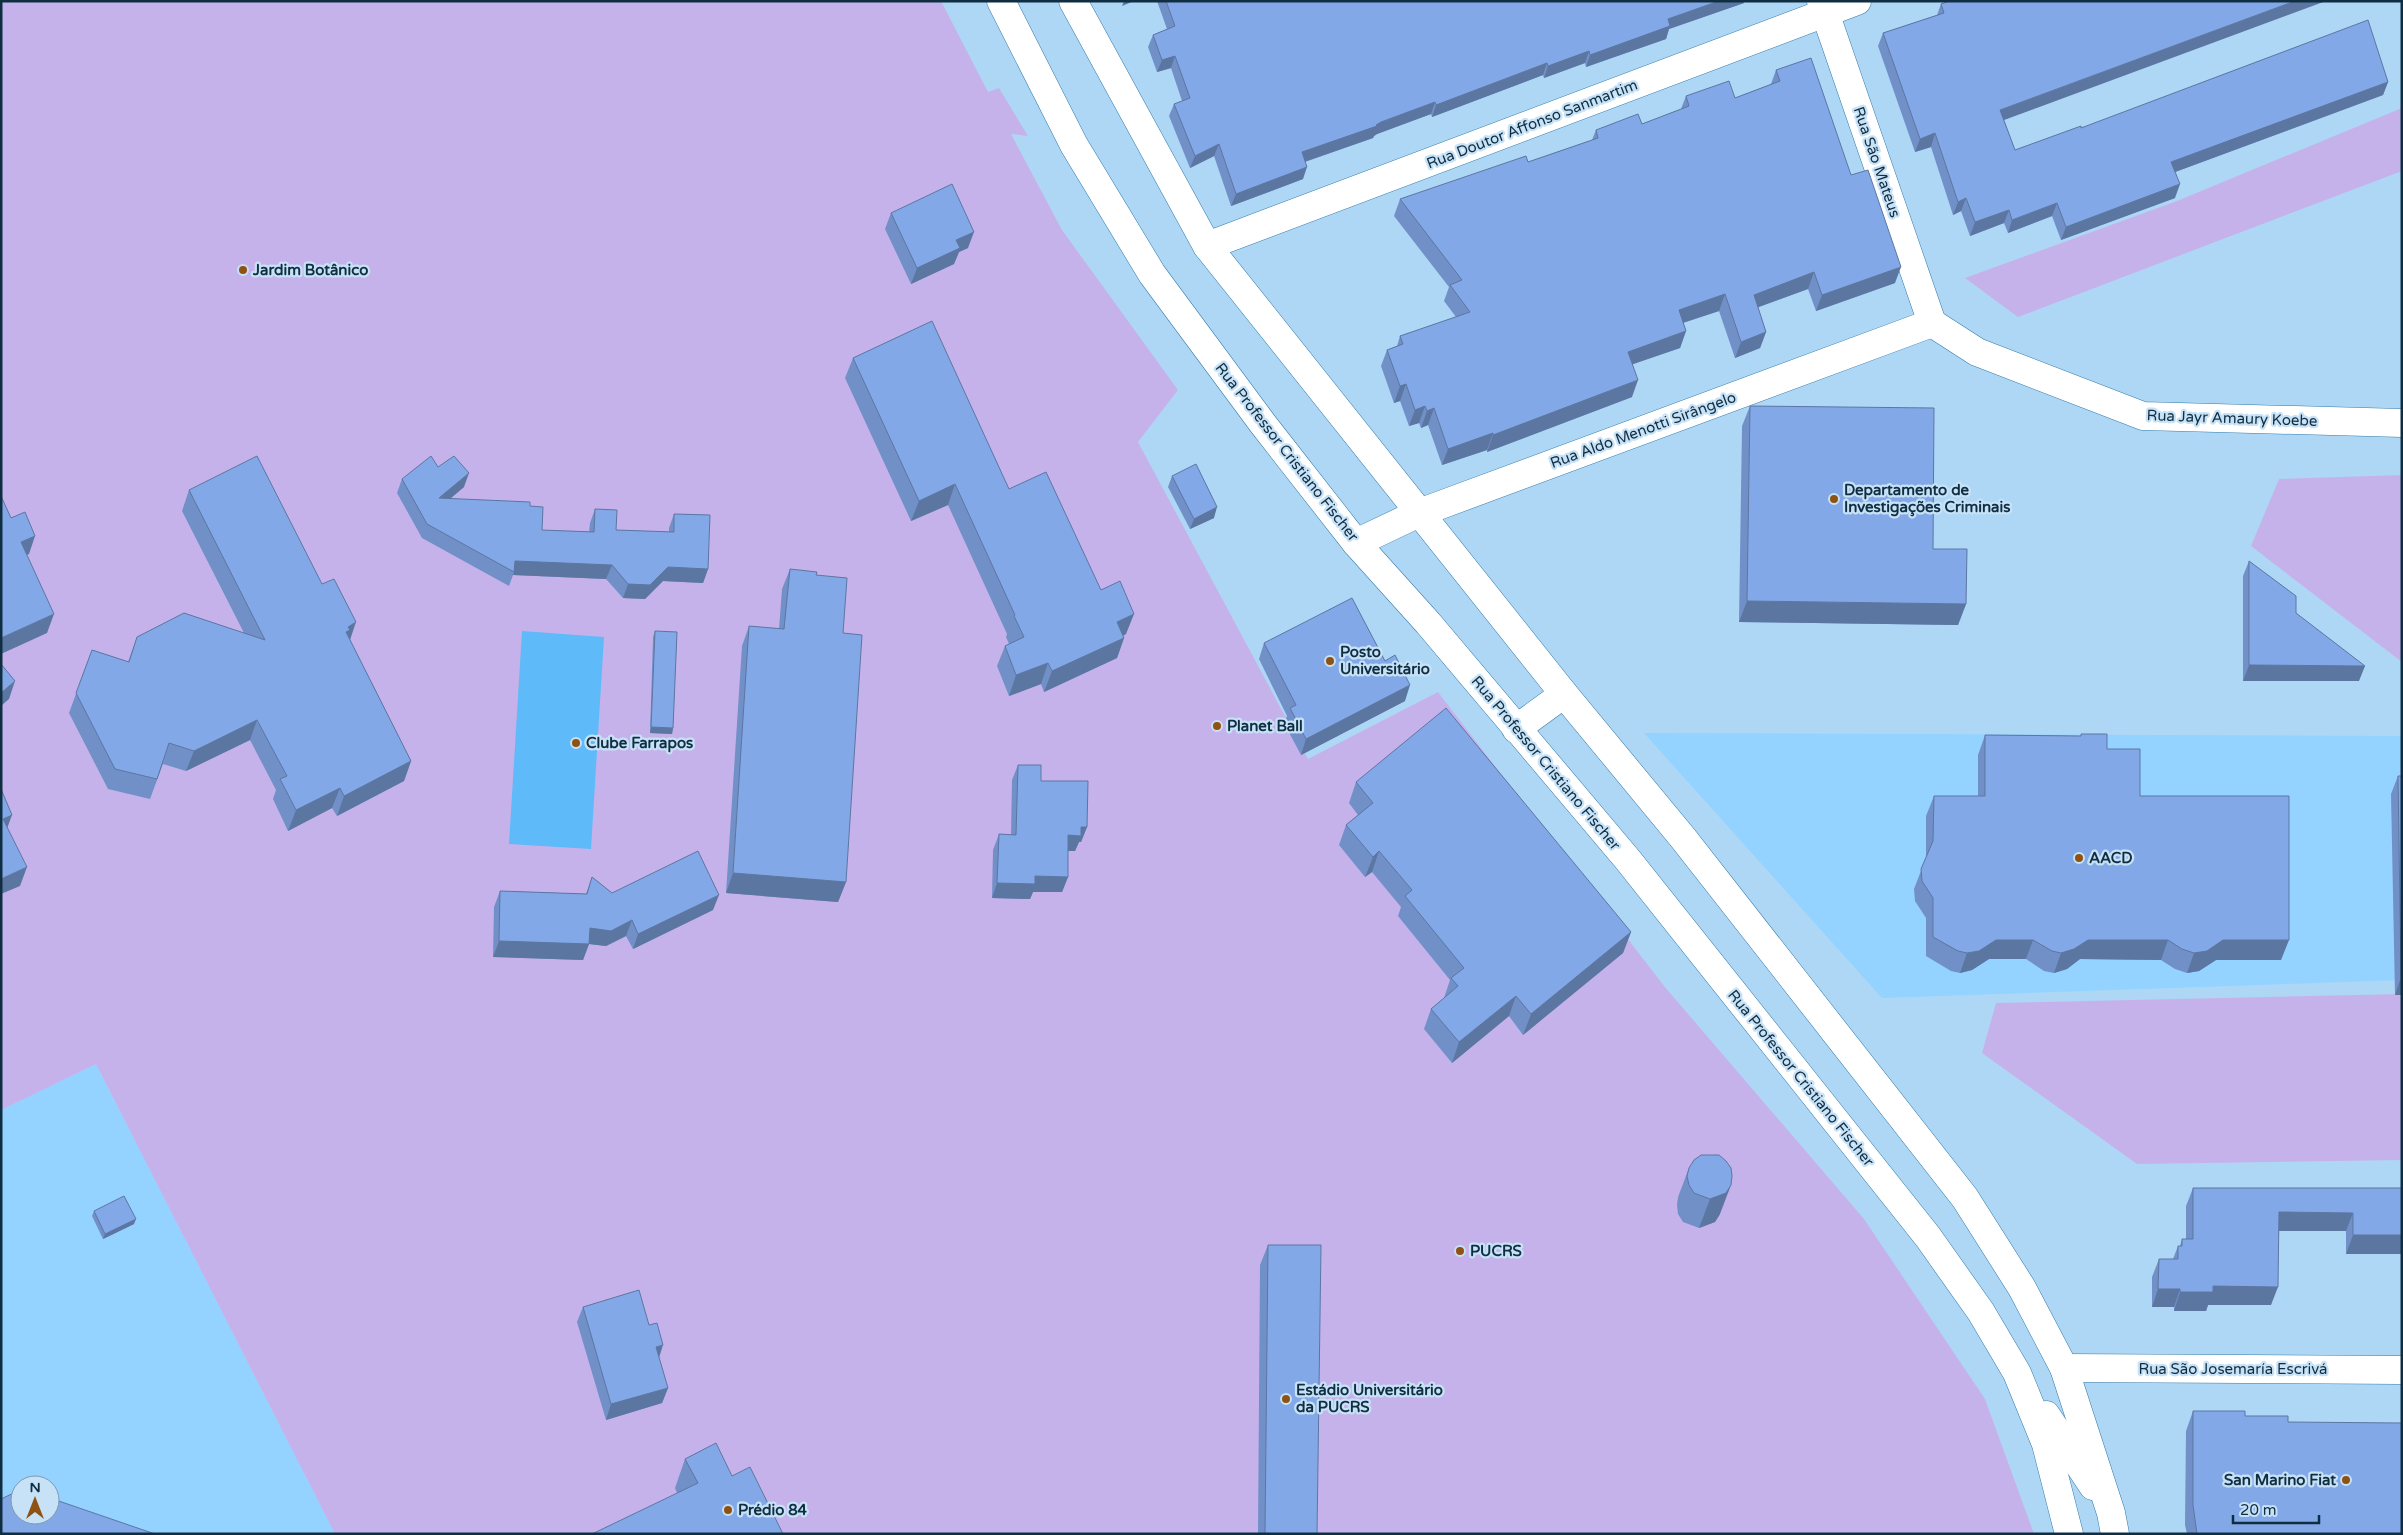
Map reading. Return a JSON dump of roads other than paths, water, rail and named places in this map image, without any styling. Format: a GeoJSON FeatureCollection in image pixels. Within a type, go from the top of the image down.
{"type":"FeatureCollection","features":[{"type":"Feature","properties":{"kind":"main road","name":"Rua Professor Cristiano Fischer"},"geometry":{"type":"LineString","coordinates":[[1001,1],[1074,145],[1152,274],[1263,424],[1356,543],[1428,623],[1628,860],[1928,1237],[1981,1312],[2017,1373],[2046,1444],[2069,1534]]}},
{"type":"Feature","properties":{"kind":"main road"},"geometry":{"type":"LineString","coordinates":[[1073,1],[1207,246],[1564,694],[1682,838],[1965,1198],[2022,1288],[2064,1368],[2113,1523]]}},
{"type":"Feature","properties":{"kind":"main road","name":"Rua Doutor Affonso Sanmartim"},"geometry":{"type":"LineString","coordinates":[[1207,246],[1823,7],[1857,1]]}},
{"type":"Feature","properties":{"kind":"main road","name":"Rua São Mateus"},"geometry":{"type":"LineString","coordinates":[[1823,7],[1932,323]]}},
{"type":"Feature","properties":{"kind":"main road","name":"Rua Aldo Menotti Sirângelo"},"geometry":{"type":"LineString","coordinates":[[1356,543],[1419,513],[1932,323]]}},
{"type":"Feature","properties":{"kind":"main road","name":"Rua Jayr Amaury Koebe"},"geometry":{"type":"LineString","coordinates":[[1932,323],[1977,352],[2144,416],[2402,423]]}},
{"type":"Feature","properties":{"kind":"main road"},"geometry":{"type":"LineString","coordinates":[[1516,729],[1564,694]]}},
{"type":"Feature","properties":{"kind":"main road","name":"Rua São Josemaría Escrivá"},"geometry":{"type":"LineString","coordinates":[[2064,1368],[2402,1370]]}},
{"type":"Feature","properties":{"kind":"main road"},"geometry":{"type":"LineString","coordinates":[[2017,1373],[2113,1523]]}},
{"type":"Feature","properties":{"kind":"place","name":"Jardim Botânico"},"geometry":{"type":"Point","coordinates":[243,270]}},
{"type":"Feature","properties":{"kind":"place","name":"Departamento de Investigações Criminais"},"geometry":{"type":"Point","coordinates":[1834,499]}},
{"type":"Feature","properties":{"kind":"place","name":"Posto Universitário"},"geometry":{"type":"Point","coordinates":[1330,661]}},
{"type":"Feature","properties":{"kind":"place","name":"Planet Ball"},"geometry":{"type":"Point","coordinates":[1217,726]}},
{"type":"Feature","properties":{"kind":"place","name":"Clube Farrapos"},"geometry":{"type":"Point","coordinates":[576,743]}},
{"type":"Feature","properties":{"kind":"place","name":"AACD"},"geometry":{"type":"Point","coordinates":[2079,858]}},
{"type":"Feature","properties":{"kind":"place","name":"PUCRS"},"geometry":{"type":"Point","coordinates":[1460,1251]}},
{"type":"Feature","properties":{"kind":"place","name":"Estádio Universitário da PUCRS"},"geometry":{"type":"Point","coordinates":[1286,1399]}},
{"type":"Feature","properties":{"kind":"place","name":"San Marino Fiat"},"geometry":{"type":"Point","coordinates":[2346,1480]}},
{"type":"Feature","properties":{"kind":"place","name":"Prédio 84"},"geometry":{"type":"Point","coordinates":[728,1510]}}]}
